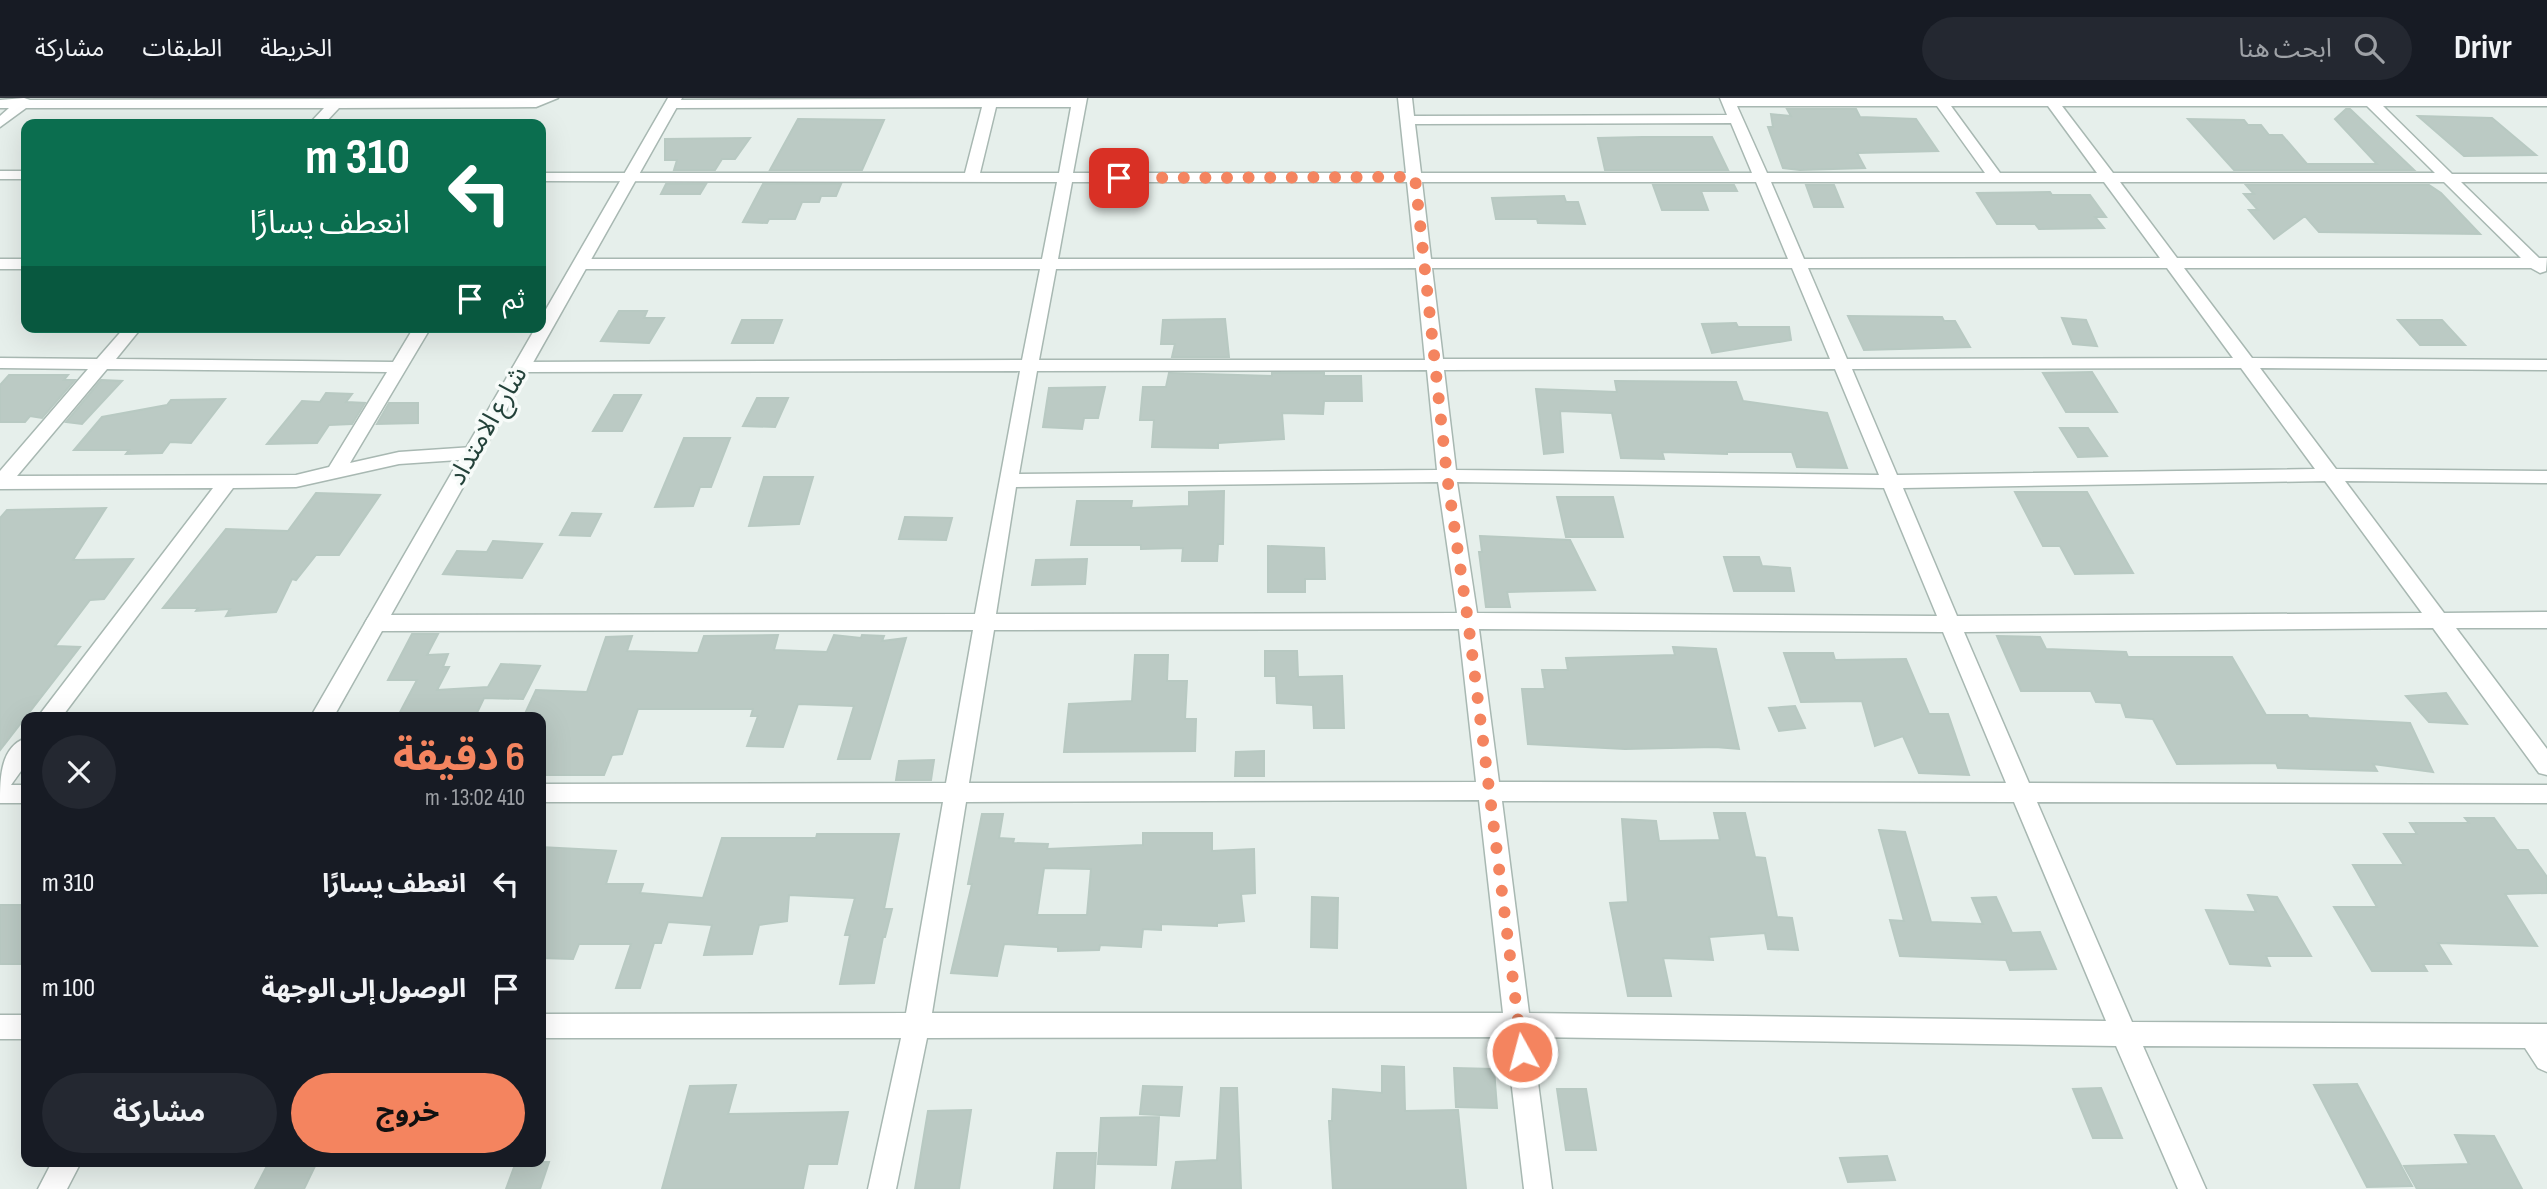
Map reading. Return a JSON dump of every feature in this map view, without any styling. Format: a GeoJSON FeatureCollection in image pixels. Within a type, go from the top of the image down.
{"type":"FeatureCollection","features":[{"type":"Feature","properties":{"kind":"street"},"geometry":{"type":"LineString","coordinates":[[0,104],[26,101],[536,103],[551,98]]}},
{"type":"Feature","properties":{"kind":"street"},"geometry":{"type":"LineString","coordinates":[[1405,98],[1437,365],[1447,476],[1468,621],[1538,1189]]}},
{"type":"Feature","properties":{"kind":"street"},"geometry":{"type":"LineString","coordinates":[[1408,120],[1939,100],[2369,99],[2547,102]]}},
{"type":"Feature","properties":{"kind":"street"},"geometry":{"type":"LineString","coordinates":[[2369,99],[2543,267]]}},
{"type":"Feature","properties":{"kind":"street"},"geometry":{"type":"LineString","coordinates":[[1939,100],[1996,177]]}},
{"type":"Feature","properties":{"kind":"street"},"geometry":{"type":"LineString","coordinates":[[2050,100],[2547,766]]}},
{"type":"Feature","properties":{"kind":"street"},"geometry":{"type":"LineString","coordinates":[[0,123],[26,101]]}},
{"type":"Feature","properties":{"kind":"street"},"geometry":{"type":"LineString","coordinates":[[321,119],[337,101]]}},
{"type":"Feature","properties":{"kind":"street"},"geometry":{"type":"LineString","coordinates":[[673,101],[1079,101],[1007,481],[917,1024],[882,1189]]}},
{"type":"Feature","properties":{"kind":"street","name":"شارع الامتداد"},"geometry":{"type":"LineString","coordinates":[[546,325],[673,101]]}},
{"type":"Feature","properties":{"kind":"street"},"geometry":{"type":"LineString","coordinates":[[971,178],[990,103]]}},
{"type":"Feature","properties":{"kind":"street"},"geometry":{"type":"LineString","coordinates":[[1731,106],[1953,624],[2021,793],[2192,1189]]}},
{"type":"Feature","properties":{"kind":"street"},"geometry":{"type":"LineString","coordinates":[[0,175],[21,175]]}},
{"type":"Feature","properties":{"kind":"street"},"geometry":{"type":"LineString","coordinates":[[546,177],[2547,178]]}},
{"type":"Feature","properties":{"kind":"street"},"geometry":{"type":"LineString","coordinates":[[581,264],[2171,262],[2543,267]]}},
{"type":"Feature","properties":{"kind":"street"},"geometry":{"type":"LineString","coordinates":[[0,264],[21,264]]}},
{"type":"Feature","properties":{"kind":"street"},"geometry":{"type":"LineString","coordinates":[[0,482],[129,333]]}},
{"type":"Feature","properties":{"kind":"street"},"geometry":{"type":"LineString","coordinates":[[334,474],[420,333]]}},
{"type":"Feature","properties":{"kind":"street","name":"شارع الامتداد"},"geometry":{"type":"LineString","coordinates":[[324,712],[541,333]]}},
{"type":"Feature","properties":{"kind":"street"},"geometry":{"type":"LineString","coordinates":[[0,363],[400,367]]}},
{"type":"Feature","properties":{"kind":"street"},"geometry":{"type":"LineString","coordinates":[[522,367],[2247,363],[2547,365]]}},
{"type":"Feature","properties":{"kind":"street"},"geometry":{"type":"LineString","coordinates":[[0,482],[296,481],[399,457],[473,453]]}},
{"type":"Feature","properties":{"kind":"street"},"geometry":{"type":"LineString","coordinates":[[1007,481],[1447,476],[1890,481],[2330,475],[2547,477]]}},
{"type":"Feature","properties":{"kind":"street"},"geometry":{"type":"LineString","coordinates":[[53,712],[228,481]]}},
{"type":"Feature","properties":{"kind":"street"},"geometry":{"type":"LineString","coordinates":[[375,623],[1468,621],[1953,624],[2547,620]]}},
{"type":"Feature","properties":{"kind":"street"},"geometry":{"type":"LineString","coordinates":[[0,782],[21,754]]}},
{"type":"Feature","properties":{"kind":"street"},"geometry":{"type":"LineString","coordinates":[[546,793],[1489,791],[2547,794]]}},
{"type":"Feature","properties":{"kind":"street"},"geometry":{"type":"LineString","coordinates":[[0,794],[21,794]]}},
{"type":"Feature","properties":{"kind":"street"},"geometry":{"type":"LineString","coordinates":[[546,1026],[1518,1024],[2124,1034],[2539,1036],[2547,1059]]}},
{"type":"Feature","properties":{"kind":"street"},"geometry":{"type":"LineString","coordinates":[[0,1027],[21,1027]]}},
{"type":"Feature","properties":{"kind":"street"},"geometry":{"type":"LineString","coordinates":[[52,1189],[64,1167]]}},
{"type":"Feature","properties":{"kind":"building"},"geometry":{"type":"Polygon","coordinates":[[[1787,109],[1856,109],[1860,117],[1916,119],[1938,151],[1857,153],[1865,168],[1783,168],[1768,127],[1773,127],[1771,114],[1791,116],[1787,109]]]}},
{"type":"Feature","properties":{"kind":"building"},"geometry":{"type":"Polygon","coordinates":[[[2346,109],[2350,109],[2414,170],[2234,170],[2188,119],[2244,120],[2248,125],[2261,125],[2269,135],[2282,135],[2307,164],[2377,164],[2335,119],[2346,109]]]}},
{"type":"Feature","properties":{"kind":"building"},"geometry":{"type":"Polygon","coordinates":[[[2418,116],[2492,118],[2536,155],[2464,156],[2418,116]]]}},
{"type":"Feature","properties":{"kind":"building"},"geometry":{"type":"Polygon","coordinates":[[[798,119],[884,120],[862,170],[770,170],[798,119]]]}},
{"type":"Feature","properties":{"kind":"building"},"geometry":{"type":"Polygon","coordinates":[[[1712,137],[1728,170],[1605,170],[1598,138],[1712,137]]]}},
{"type":"Feature","properties":{"kind":"building"},"geometry":{"type":"Polygon","coordinates":[[[750,138],[735,159],[722,159],[715,170],[674,170],[677,160],[665,160],[665,139],[750,138]]]}},
{"type":"Feature","properties":{"kind":"building"},"geometry":{"type":"Polygon","coordinates":[[[666,184],[706,184],[700,194],[661,194],[666,184]]]}},
{"type":"Feature","properties":{"kind":"building"},"geometry":{"type":"Polygon","coordinates":[[[763,184],[841,184],[836,196],[821,196],[819,202],[802,202],[795,219],[769,219],[767,223],[743,222],[763,184]]]}},
{"type":"Feature","properties":{"kind":"building"},"geometry":{"type":"Polygon","coordinates":[[[1653,185],[1734,185],[1737,191],[1701,191],[1708,210],[1662,210],[1653,185]]]}},
{"type":"Feature","properties":{"kind":"building"},"geometry":{"type":"Polygon","coordinates":[[[1806,185],[1834,185],[1843,207],[1814,207],[1806,185]]]}},
{"type":"Feature","properties":{"kind":"building"},"geometry":{"type":"Polygon","coordinates":[[[2246,185],[2429,185],[2441,193],[2480,234],[2319,232],[2305,216],[2274,239],[2249,210],[2258,210],[2244,194],[2254,194],[2246,185]]]}},
{"type":"Feature","properties":{"kind":"building"},"geometry":{"type":"Polygon","coordinates":[[[2050,192],[2052,195],[2090,195],[2106,217],[2095,217],[2104,228],[2039,229],[2035,224],[1997,224],[1977,193],[2050,192]]]}},
{"type":"Feature","properties":{"kind":"building"},"geometry":{"type":"Polygon","coordinates":[[[1564,196],[1566,202],[1578,202],[1585,224],[1538,223],[1537,219],[1496,219],[1492,198],[1564,196]]]}},
{"type":"Feature","properties":{"kind":"building"},"geometry":{"type":"Polygon","coordinates":[[[619,311],[647,311],[644,318],[664,318],[649,343],[601,341],[619,311]]]}},
{"type":"Feature","properties":{"kind":"building"},"geometry":{"type":"Polygon","coordinates":[[[1848,316],[1942,317],[1944,321],[1955,321],[1970,347],[1864,350],[1848,316]]]}},
{"type":"Feature","properties":{"kind":"building"},"geometry":{"type":"Polygon","coordinates":[[[2062,318],[2086,320],[2097,346],[2073,344],[2062,318]]]}},
{"type":"Feature","properties":{"kind":"building"},"geometry":{"type":"Polygon","coordinates":[[[1225,319],[1229,357],[1172,357],[1175,344],[1161,344],[1163,320],[1225,319]]]}},
{"type":"Feature","properties":{"kind":"building"},"geometry":{"type":"Polygon","coordinates":[[[742,320],[782,320],[773,343],[732,343],[742,320]]]}},
{"type":"Feature","properties":{"kind":"building"},"geometry":{"type":"Polygon","coordinates":[[[2398,320],[2442,320],[2465,345],[2420,345],[2398,320]]]}},
{"type":"Feature","properties":{"kind":"building"},"geometry":{"type":"Polygon","coordinates":[[[1736,323],[1738,327],[1789,327],[1791,340],[1712,353],[1702,324],[1736,323]]]}},
{"type":"Feature","properties":{"kind":"building"},"geometry":{"type":"Polygon","coordinates":[[[2092,372],[2117,412],[2066,412],[2043,373],[2092,372]]]}},
{"type":"Feature","properties":{"kind":"building"},"geometry":{"type":"Polygon","coordinates":[[[1169,373],[1272,376],[1272,373],[1324,373],[1324,376],[1361,376],[1362,401],[1324,401],[1323,414],[1282,413],[1284,439],[1218,443],[1218,448],[1152,447],[1154,420],[1140,420],[1143,387],[1166,387],[1169,373]]]}},
{"type":"Feature","properties":{"kind":"building"},"geometry":{"type":"Polygon","coordinates":[[[9,375],[68,375],[64,380],[75,380],[42,418],[30,416],[25,422],[0,422],[0,385],[9,375]]]}},
{"type":"Feature","properties":{"kind":"building"},"geometry":{"type":"Polygon","coordinates":[[[101,380],[122,381],[82,424],[66,422],[101,380]]]}},
{"type":"Feature","properties":{"kind":"building"},"geometry":{"type":"Polygon","coordinates":[[[1615,381],[1736,382],[1743,401],[1827,413],[1847,468],[1797,467],[1792,452],[1662,452],[1664,459],[1621,458],[1612,413],[1560,411],[1563,452],[1544,454],[1536,389],[1617,392],[1615,381]]]}},
{"type":"Feature","properties":{"kind":"building"},"geometry":{"type":"Polygon","coordinates":[[[1105,387],[1098,418],[1084,418],[1082,429],[1043,427],[1049,388],[1105,387]]]}},
{"type":"Feature","properties":{"kind":"building"},"geometry":{"type":"Polygon","coordinates":[[[326,393],[352,394],[346,402],[365,403],[352,424],[329,425],[317,443],[267,444],[302,401],[320,402],[326,393]]]}},
{"type":"Feature","properties":{"kind":"building"},"geometry":{"type":"Polygon","coordinates":[[[614,395],[641,395],[622,431],[593,431],[614,395]]]}},
{"type":"Feature","properties":{"kind":"building"},"geometry":{"type":"Polygon","coordinates":[[[757,398],[788,398],[775,427],[743,426],[757,398]]]}},
{"type":"Feature","properties":{"kind":"building"},"geometry":{"type":"Polygon","coordinates":[[[225,399],[191,443],[170,442],[162,453],[126,454],[129,450],[74,450],[102,417],[167,405],[171,400],[225,399]]]}},
{"type":"Feature","properties":{"kind":"building"},"geometry":{"type":"Polygon","coordinates":[[[389,403],[418,403],[418,423],[377,424],[389,403]]]}},
{"type":"Feature","properties":{"kind":"building"},"geometry":{"type":"Polygon","coordinates":[[[2060,428],[2088,428],[2107,456],[2078,457],[2060,428]]]}},
{"type":"Feature","properties":{"kind":"building"},"geometry":{"type":"Polygon","coordinates":[[[684,438],[730,438],[711,487],[700,487],[693,506],[655,507],[684,438]]]}},
{"type":"Feature","properties":{"kind":"building"},"geometry":{"type":"Polygon","coordinates":[[[764,477],[813,477],[799,524],[749,526],[764,477]]]}},
{"type":"Feature","properties":{"kind":"building"},"geometry":{"type":"Polygon","coordinates":[[[1224,491],[1223,544],[1218,544],[1217,561],[1182,561],[1183,548],[1141,549],[1141,545],[1071,545],[1077,501],[1132,501],[1131,508],[1189,506],[1189,492],[1224,491]]]}},
{"type":"Feature","properties":{"kind":"building"},"geometry":{"type":"Polygon","coordinates":[[[2015,492],[2087,492],[2133,573],[2075,574],[2060,546],[2043,546],[2015,492]]]}},
{"type":"Feature","properties":{"kind":"building"},"geometry":{"type":"Polygon","coordinates":[[[316,493],[380,495],[339,555],[316,555],[296,580],[292,579],[276,612],[226,616],[230,609],[196,611],[198,608],[163,608],[226,529],[288,531],[316,493]]]}},
{"type":"Feature","properties":{"kind":"building"},"geometry":{"type":"Polygon","coordinates":[[[1557,497],[1613,497],[1623,537],[1566,537],[1557,497]]]}},
{"type":"Feature","properties":{"kind":"building"},"geometry":{"type":"Polygon","coordinates":[[[106,508],[73,560],[133,559],[104,599],[90,600],[55,646],[80,647],[30,712],[21,712],[21,723],[0,750],[0,518],[7,510],[106,508]]]}},
{"type":"Feature","properties":{"kind":"building"},"geometry":{"type":"Polygon","coordinates":[[[572,513],[601,514],[590,536],[560,535],[572,513]]]}},
{"type":"Feature","properties":{"kind":"building"},"geometry":{"type":"Polygon","coordinates":[[[905,517],[952,518],[946,540],[899,539],[905,517]]]}},
{"type":"Feature","properties":{"kind":"building"},"geometry":{"type":"Polygon","coordinates":[[[1480,536],[1570,540],[1595,590],[1507,592],[1510,607],[1486,607],[1479,552],[1482,552],[1480,536]]]}},
{"type":"Feature","properties":{"kind":"building"},"geometry":{"type":"Polygon","coordinates":[[[493,541],[542,544],[522,578],[443,574],[457,551],[487,552],[493,541]]]}},
{"type":"Feature","properties":{"kind":"building"},"geometry":{"type":"Polygon","coordinates":[[[1268,546],[1324,548],[1325,579],[1305,579],[1305,592],[1268,592],[1268,546]]]}},
{"type":"Feature","properties":{"kind":"building"},"geometry":{"type":"Polygon","coordinates":[[[1724,557],[1759,557],[1762,566],[1790,568],[1794,591],[1734,591],[1724,557]]]}},
{"type":"Feature","properties":{"kind":"building"},"geometry":{"type":"Polygon","coordinates":[[[1087,559],[1085,584],[1032,585],[1036,560],[1087,559]]]}},
{"type":"Feature","properties":{"kind":"building"},"geometry":{"type":"Polygon","coordinates":[[[412,634],[438,634],[427,655],[448,654],[443,667],[449,667],[437,690],[488,687],[501,664],[540,666],[523,699],[484,698],[477,712],[400,712],[417,680],[388,680],[412,634]]]}},
{"type":"Feature","properties":{"kind":"building"},"geometry":{"type":"Polygon","coordinates":[[[778,635],[774,650],[827,652],[834,635],[861,638],[862,635],[884,636],[882,641],[906,638],[870,759],[838,759],[854,706],[798,704],[783,747],[747,746],[758,716],[751,716],[753,709],[638,709],[622,754],[612,755],[604,775],[546,775],[546,712],[526,712],[536,690],[587,692],[606,637],[632,636],[627,651],[698,653],[704,636],[778,635]]]}},
{"type":"Feature","properties":{"kind":"building"},"geometry":{"type":"Polygon","coordinates":[[[1997,636],[2040,637],[2046,649],[2126,652],[2128,657],[2232,657],[2266,715],[2307,715],[2309,718],[2410,723],[2433,772],[2373,764],[2377,771],[2278,768],[2276,763],[2177,764],[2153,719],[2126,717],[2121,703],[2096,702],[2091,691],[2021,691],[1997,636]]]}},
{"type":"Feature","properties":{"kind":"building"},"geometry":{"type":"Polygon","coordinates":[[[1673,647],[1716,649],[1739,749],[1625,749],[1528,744],[1522,689],[1545,689],[1542,670],[1568,670],[1566,658],[1675,655],[1673,647]]]}},
{"type":"Feature","properties":{"kind":"building"},"geometry":{"type":"Polygon","coordinates":[[[1265,651],[1297,651],[1298,677],[1342,676],[1344,728],[1314,728],[1313,705],[1277,703],[1276,676],[1265,676],[1265,651]]]}},
{"type":"Feature","properties":{"kind":"building"},"geometry":{"type":"Polygon","coordinates":[[[1784,653],[1833,653],[1835,660],[1906,659],[1929,714],[1948,714],[1969,775],[1919,773],[1903,736],[1875,746],[1862,701],[1801,702],[1784,653]]]}},
{"type":"Feature","properties":{"kind":"building"},"geometry":{"type":"Polygon","coordinates":[[[1135,655],[1168,655],[1167,681],[1187,681],[1185,719],[1196,719],[1195,751],[1064,752],[1069,704],[1132,701],[1135,655]]]}},
{"type":"Feature","properties":{"kind":"building"},"geometry":{"type":"Polygon","coordinates":[[[2446,693],[2467,724],[2429,722],[2406,696],[2446,693]]]}},
{"type":"Feature","properties":{"kind":"building"},"geometry":{"type":"Polygon","coordinates":[[[1795,706],[1805,728],[1779,731],[1769,708],[1795,706]]]}},
{"type":"Feature","properties":{"kind":"building"},"geometry":{"type":"Polygon","coordinates":[[[1264,751],[1264,776],[1235,776],[1236,752],[1264,751]]]}},
{"type":"Feature","properties":{"kind":"building"},"geometry":{"type":"Polygon","coordinates":[[[934,760],[931,780],[896,780],[899,761],[934,760]]]}},
{"type":"Feature","properties":{"kind":"building"},"geometry":{"type":"Polygon","coordinates":[[[1714,813],[1745,813],[1755,857],[1765,858],[1777,917],[1792,918],[1798,950],[1768,949],[1765,933],[1709,937],[1713,960],[1663,958],[1671,996],[1628,996],[1610,903],[1628,902],[1622,819],[1656,821],[1659,841],[1720,840],[1714,813]]]}},
{"type":"Feature","properties":{"kind":"building"},"geometry":{"type":"Polygon","coordinates":[[[982,814],[1003,814],[999,838],[1014,839],[1013,843],[1048,844],[1047,849],[1143,845],[1143,833],[1212,833],[1212,851],[1254,849],[1255,893],[1241,894],[1244,921],[1217,923],[1217,926],[1161,924],[1161,930],[1143,929],[1141,947],[1100,945],[1099,950],[1058,951],[1058,947],[1004,944],[997,976],[951,973],[972,884],[968,884],[982,814]],[[1044,868],[1037,915],[1087,915],[1091,869],[1044,868]]]}},
{"type":"Feature","properties":{"kind":"building"},"geometry":{"type":"Polygon","coordinates":[[[2465,818],[2494,818],[2517,850],[2528,850],[2547,877],[2547,893],[2505,894],[2537,946],[2438,943],[2451,964],[2423,964],[2427,971],[2372,971],[2334,907],[2377,907],[2353,865],[2404,865],[2384,834],[2417,834],[2410,823],[2469,823],[2465,818]]]}},
{"type":"Feature","properties":{"kind":"building"},"geometry":{"type":"Polygon","coordinates":[[[1879,830],[1905,832],[1931,922],[1983,924],[1972,898],[1996,897],[2012,933],[2040,932],[2056,969],[2010,970],[2006,960],[1900,956],[1890,920],[1904,921],[1879,830]]]}},
{"type":"Feature","properties":{"kind":"building"},"geometry":{"type":"Polygon","coordinates":[[[817,834],[899,834],[884,909],[892,909],[883,937],[874,983],[840,984],[850,935],[845,935],[855,898],[789,895],[787,921],[759,925],[752,954],[704,955],[712,925],[668,922],[661,943],[654,943],[640,988],[616,988],[631,944],[579,944],[573,959],[546,958],[546,847],[616,851],[606,884],[643,884],[640,893],[703,898],[722,838],[816,838],[817,834]]]}},
{"type":"Feature","properties":{"kind":"building"},"geometry":{"type":"Polygon","coordinates":[[[2248,895],[2277,897],[2311,956],[2266,956],[2270,966],[2230,964],[2206,910],[2256,912],[2248,895]]]}},
{"type":"Feature","properties":{"kind":"building"},"geometry":{"type":"Polygon","coordinates":[[[1312,897],[1338,898],[1337,948],[1311,947],[1312,897]]]}},
{"type":"Feature","properties":{"kind":"building"},"geometry":{"type":"Polygon","coordinates":[[[0,905],[21,905],[21,964],[0,964],[0,905]]]}},
{"type":"Feature","properties":{"kind":"building"},"geometry":{"type":"Polygon","coordinates":[[[1382,1066],[1404,1067],[1405,1111],[1458,1110],[1466,1189],[1333,1189],[1329,1121],[1332,1121],[1333,1089],[1382,1093],[1382,1066]]]}},
{"type":"Feature","properties":{"kind":"building"},"geometry":{"type":"Polygon","coordinates":[[[1454,1068],[1494,1069],[1497,1108],[1456,1107],[1454,1068]]]}},
{"type":"Feature","properties":{"kind":"building"},"geometry":{"type":"Polygon","coordinates":[[[2357,1084],[2412,1186],[2367,1187],[2314,1085],[2357,1084]]]}},
{"type":"Feature","properties":{"kind":"building"},"geometry":{"type":"Polygon","coordinates":[[[736,1085],[728,1114],[848,1112],[837,1164],[808,1164],[803,1189],[662,1189],[690,1086],[736,1085]]]}},
{"type":"Feature","properties":{"kind":"building"},"geometry":{"type":"Polygon","coordinates":[[[1143,1086],[1182,1087],[1179,1116],[1140,1114],[1143,1086]]]}},
{"type":"Feature","properties":{"kind":"building"},"geometry":{"type":"Polygon","coordinates":[[[1221,1088],[1237,1088],[1241,1189],[1172,1189],[1176,1162],[1217,1160],[1221,1088]]]}},
{"type":"Feature","properties":{"kind":"building"},"geometry":{"type":"Polygon","coordinates":[[[2101,1088],[2122,1138],[2093,1138],[2073,1089],[2101,1088]]]}},
{"type":"Feature","properties":{"kind":"building"},"geometry":{"type":"Polygon","coordinates":[[[1557,1089],[1586,1089],[1596,1150],[1566,1150],[1557,1089]]]}},
{"type":"Feature","properties":{"kind":"building"},"geometry":{"type":"Polygon","coordinates":[[[971,1110],[959,1189],[915,1189],[928,1111],[971,1110]]]}},
{"type":"Feature","properties":{"kind":"building"},"geometry":{"type":"Polygon","coordinates":[[[1159,1117],[1156,1165],[1098,1164],[1101,1118],[1159,1117]]]}},
{"type":"Feature","properties":{"kind":"building"},"geometry":{"type":"Polygon","coordinates":[[[2455,1135],[2494,1136],[2522,1189],[2417,1189],[2404,1166],[2469,1164],[2455,1135]]]}},
{"type":"Feature","properties":{"kind":"building"},"geometry":{"type":"Polygon","coordinates":[[[1057,1153],[1096,1153],[1094,1189],[1054,1189],[1057,1153]]]}},
{"type":"Feature","properties":{"kind":"building"},"geometry":{"type":"Polygon","coordinates":[[[1887,1156],[1895,1180],[1848,1182],[1840,1158],[1887,1156]]]}},
{"type":"Feature","properties":{"kind":"building"},"geometry":{"type":"Polygon","coordinates":[[[546,1162],[549,1162],[540,1189],[506,1189],[514,1167],[546,1167],[546,1162]]]}},
{"type":"Feature","properties":{"kind":"building"},"geometry":{"type":"Polygon","coordinates":[[[266,1167],[315,1167],[304,1189],[255,1189],[266,1167]]]}},
{"type":"Feature","properties":{"kind":"route"},"geometry":{"type":"LineString","coordinates":[[1119,178],[1415,177],[1447,476],[1468,621],[1522,1052]]}}]}
